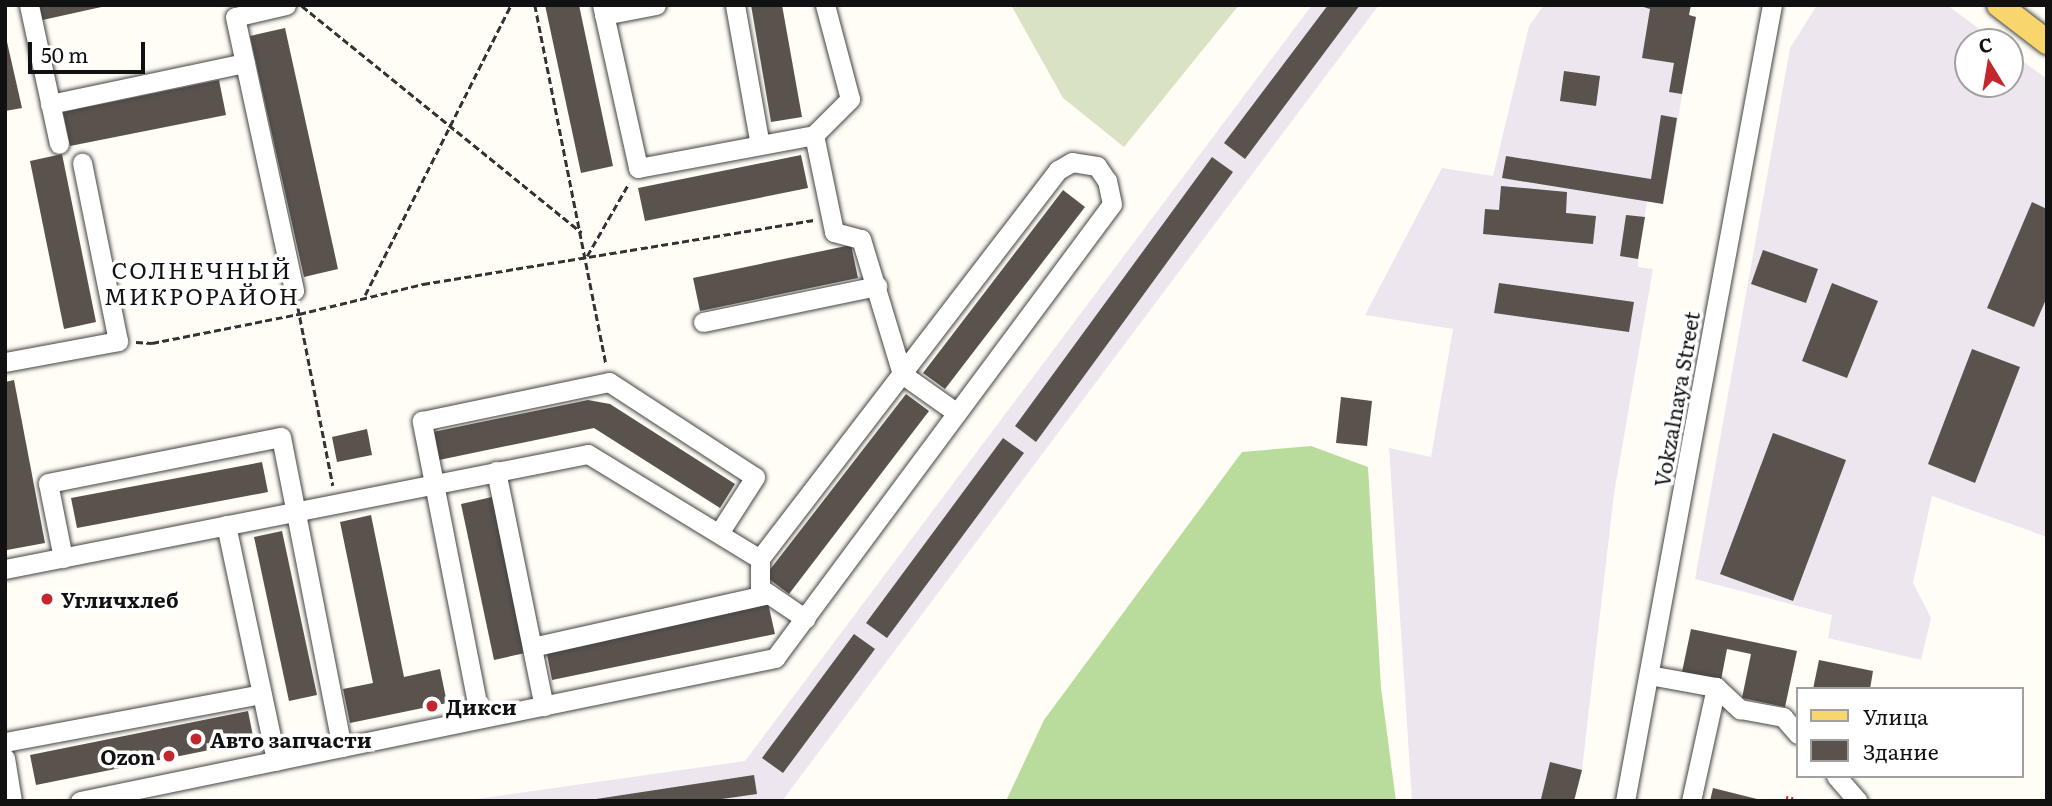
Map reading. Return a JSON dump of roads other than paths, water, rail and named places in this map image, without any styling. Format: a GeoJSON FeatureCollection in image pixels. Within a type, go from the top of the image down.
{"type":"FeatureCollection","features":[{"type":"Feature","properties":{"kind":"main road"},"geometry":{"type":"LineString","coordinates":[[1999,5],[2047,42]]}},
{"type":"Feature","properties":{"kind":"street"},"geometry":{"type":"LineString","coordinates":[[29,5],[59,144]]}},
{"type":"Feature","properties":{"kind":"street"},"geometry":{"type":"LineString","coordinates":[[286,5],[235,17],[294,291]]}},
{"type":"Feature","properties":{"kind":"street"},"geometry":{"type":"LineString","coordinates":[[656,5],[603,10],[638,168],[814,135],[850,99],[825,5]]}},
{"type":"Feature","properties":{"kind":"street"},"geometry":{"type":"LineString","coordinates":[[735,5],[760,145]]}},
{"type":"Feature","properties":{"kind":"street","name":"Vokzalnaya Street"},"geometry":{"type":"LineString","coordinates":[[1625,801],[1772,5]]}},
{"type":"Feature","properties":{"kind":"street"},"geometry":{"type":"LineString","coordinates":[[50,104],[245,63]]}},
{"type":"Feature","properties":{"kind":"street"},"geometry":{"type":"LineString","coordinates":[[814,135],[834,232],[860,239],[877,286],[902,374],[957,413]]}},
{"type":"Feature","properties":{"kind":"street"},"geometry":{"type":"LineString","coordinates":[[80,801],[775,658],[806,619],[1112,204],[1107,181],[1097,166],[1072,162],[1059,170],[760,559],[760,588],[806,619]]}},
{"type":"Feature","properties":{"kind":"street"},"geometry":{"type":"LineString","coordinates":[[5,362],[118,341],[82,163]]}},
{"type":"Feature","properties":{"kind":"street"},"geometry":{"type":"LineString","coordinates":[[704,322],[877,286]]}},
{"type":"Feature","properties":{"kind":"street"},"geometry":{"type":"LineString","coordinates":[[480,718],[422,421],[609,382],[755,477],[719,533]]}},
{"type":"Feature","properties":{"kind":"street"},"geometry":{"type":"LineString","coordinates":[[63,558],[48,483],[281,437],[342,747]]}},
{"type":"Feature","properties":{"kind":"street"},"geometry":{"type":"LineString","coordinates":[[5,569],[588,454],[760,559]]}},
{"type":"Feature","properties":{"kind":"street"},"geometry":{"type":"LineString","coordinates":[[496,471],[544,706]]}},
{"type":"Feature","properties":{"kind":"street"},"geometry":{"type":"LineString","coordinates":[[226,525],[276,761]]}},
{"type":"Feature","properties":{"kind":"street"},"geometry":{"type":"LineString","coordinates":[[532,647],[769,594]]}},
{"type":"Feature","properties":{"kind":"street"},"geometry":{"type":"LineString","coordinates":[[1648,675],[1716,687],[1740,709],[1783,717],[1797,733]]}},
{"type":"Feature","properties":{"kind":"street"},"geometry":{"type":"LineString","coordinates":[[1691,801],[1716,687]]}},
{"type":"Feature","properties":{"kind":"street"},"geometry":{"type":"LineString","coordinates":[[5,742],[262,694]]}},
{"type":"Feature","properties":{"kind":"street"},"geometry":{"type":"LineString","coordinates":[[5,758],[12,801]]}},
{"type":"Feature","properties":{"kind":"street"},"geometry":{"type":"LineString","coordinates":[[1838,778],[1858,801]]}},
{"type":"Feature","properties":{"kind":"railway"},"geometry":{"type":"LineString","coordinates":[[1789,801],[1790,796]]}},
{"type":"Feature","properties":{"kind":"place","name":"Угличхлеб"},"geometry":{"type":"Point","coordinates":[47,599]}},
{"type":"Feature","properties":{"kind":"place","name":"Дикси"},"geometry":{"type":"Point","coordinates":[432,706]}},
{"type":"Feature","properties":{"kind":"place","name":"Авто запчасти"},"geometry":{"type":"Point","coordinates":[196,739]}},
{"type":"Feature","properties":{"kind":"place","name":"Ozon"},"geometry":{"type":"Point","coordinates":[169,756]}},
{"type":"Feature","properties":{"kind":"district","name":"СОЛНЕЧНЫЙ МИКРОРАЙОН"},"geometry":{"type":"Point","coordinates":[202,282]}}]}
